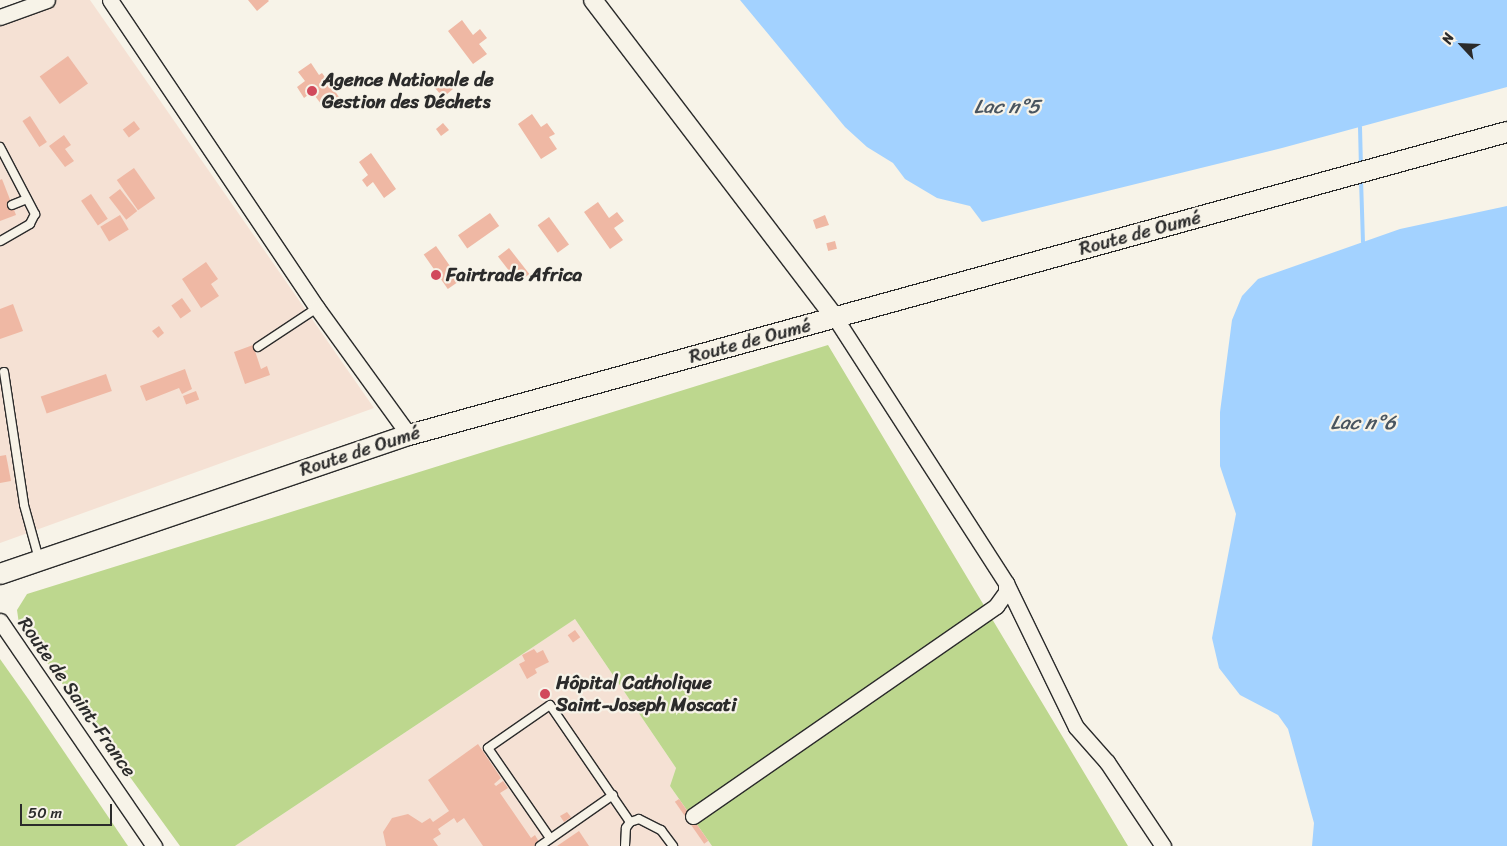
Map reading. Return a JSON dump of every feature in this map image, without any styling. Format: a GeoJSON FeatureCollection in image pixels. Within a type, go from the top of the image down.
{"type":"FeatureCollection","features":[{"type":"Feature","properties":{"kind":"main road","name":"Route de Oumé"},"geometry":{"type":"LineString","coordinates":[[0,574],[409,435],[1507,132]]}},
{"type":"Feature","properties":{"kind":"street"},"geometry":{"type":"LineString","coordinates":[[0,17],[46,0]]}},
{"type":"Feature","properties":{"kind":"street"},"geometry":{"type":"LineString","coordinates":[[110,0],[317,308],[409,435]]}},
{"type":"Feature","properties":{"kind":"street"},"geometry":{"type":"LineString","coordinates":[[593,0],[835,318],[1006,583],[1076,727],[1106,762],[1163,846]]}},
{"type":"Feature","properties":{"kind":"street"},"geometry":{"type":"LineString","coordinates":[[693,816],[996,606],[1006,592],[1006,583]]}},
{"type":"Feature","properties":{"kind":"street","name":"Route de Saint-France"},"geometry":{"type":"LineString","coordinates":[[0,621],[154,846]]}},
{"type":"Feature","properties":{"kind":"lane"},"geometry":{"type":"LineString","coordinates":[[0,149],[35,214],[30,224],[0,241]]}},
{"type":"Feature","properties":{"kind":"lane"},"geometry":{"type":"LineString","coordinates":[[12,205],[27,199]]}},
{"type":"Feature","properties":{"kind":"lane"},"geometry":{"type":"LineString","coordinates":[[258,347],[317,308]]}},
{"type":"Feature","properties":{"kind":"lane"},"geometry":{"type":"LineString","coordinates":[[4,372],[24,505],[40,560]]}},
{"type":"Feature","properties":{"kind":"lane"},"geometry":{"type":"LineString","coordinates":[[550,838],[488,748],[550,705],[630,822]]}},
{"type":"Feature","properties":{"kind":"lane"},"geometry":{"type":"LineString","coordinates":[[540,846],[613,795]]}},
{"type":"Feature","properties":{"kind":"lane"},"geometry":{"type":"LineString","coordinates":[[625,846],[626,828],[630,822],[639,819],[650,822],[667,836],[673,846]]}},
{"type":"Feature","properties":{"kind":"shaded area"},"geometry":{"type":"Polygon","coordinates":[[[53,0],[90,0],[374,408],[0,543],[0,20],[53,0]]]}},
{"type":"Feature","properties":{"kind":"shaded area","name":"Hôpital Catholique Saint-Joseph Moscati"},"geometry":{"type":"Polygon","coordinates":[[[575,619],[676,768],[670,786],[712,846],[235,846],[575,619]]]}},
{"type":"Feature","properties":{"kind":"green space"},"geometry":{"type":"Polygon","coordinates":[[[828,345],[1128,846],[712,846],[670,786],[676,768],[575,619],[235,846],[180,846],[19,624],[17,610],[27,594],[828,345]]]}},
{"type":"Feature","properties":{"kind":"green space"},"geometry":{"type":"Polygon","coordinates":[[[0,659],[29,700],[128,846],[0,846],[0,659]]]}},
{"type":"Feature","properties":{"kind":"water","name":"Lac n°5"},"geometry":{"type":"Polygon","coordinates":[[[740,0],[1507,0],[1507,87],[1282,148],[982,222],[970,206],[937,198],[905,179],[893,163],[867,147],[845,127],[740,0]]]}},
{"type":"Feature","properties":{"kind":"water","name":"Lac n°6"},"geometry":{"type":"Polygon","coordinates":[[[1507,206],[1507,846],[1312,846],[1314,823],[1288,729],[1278,715],[1240,695],[1219,668],[1212,638],[1236,514],[1220,466],[1220,412],[1232,320],[1242,296],[1258,279],[1400,229],[1507,206]]]}},
{"type":"Feature","properties":{"kind":"building"},"geometry":{"type":"Polygon","coordinates":[[[248,0],[268,0],[269,1],[257,11],[248,0]]]}},
{"type":"Feature","properties":{"kind":"building"},"geometry":{"type":"Polygon","coordinates":[[[462,20],[473,35],[480,29],[487,38],[479,44],[487,54],[473,64],[448,31],[462,20]]]}},
{"type":"Feature","properties":{"kind":"building"},"geometry":{"type":"Polygon","coordinates":[[[68,56],[88,84],[60,104],[40,77],[68,56]]]}},
{"type":"Feature","properties":{"kind":"building"},"geometry":{"type":"Polygon","coordinates":[[[311,63],[319,75],[322,73],[339,97],[324,108],[312,92],[304,98],[297,87],[305,81],[298,72],[311,63]]]}},
{"type":"Feature","properties":{"kind":"building"},"geometry":{"type":"Polygon","coordinates":[[[442,76],[453,89],[443,97],[432,84],[442,76]]]}},
{"type":"Feature","properties":{"kind":"building"},"geometry":{"type":"Polygon","coordinates":[[[532,114],[541,127],[547,123],[555,134],[549,137],[557,149],[541,159],[518,124],[532,114]]]}},
{"type":"Feature","properties":{"kind":"building"},"geometry":{"type":"Polygon","coordinates":[[[30,116],[47,142],[39,147],[22,121],[30,116]]]}},
{"type":"Feature","properties":{"kind":"building"},"geometry":{"type":"Polygon","coordinates":[[[134,121],[140,129],[129,137],[123,129],[134,121]]]}},
{"type":"Feature","properties":{"kind":"building"},"geometry":{"type":"Polygon","coordinates":[[[443,123],[449,130],[441,136],[436,129],[443,123]]]}},
{"type":"Feature","properties":{"kind":"building"},"geometry":{"type":"Polygon","coordinates":[[[64,135],[71,145],[65,149],[74,161],[65,167],[49,146],[64,135]]]}},
{"type":"Feature","properties":{"kind":"building"},"geometry":{"type":"Polygon","coordinates":[[[371,153],[396,189],[384,198],[373,182],[367,187],[362,180],[368,175],[359,162],[371,153]]]}},
{"type":"Feature","properties":{"kind":"building"},"geometry":{"type":"Polygon","coordinates":[[[134,168],[155,198],[138,210],[117,180],[134,168]]]}},
{"type":"Feature","properties":{"kind":"building"},"geometry":{"type":"Polygon","coordinates":[[[2,179],[16,215],[0,221],[0,180],[2,179]]]}},
{"type":"Feature","properties":{"kind":"building"},"geometry":{"type":"Polygon","coordinates":[[[120,189],[137,211],[126,220],[109,198],[120,189]]]}},
{"type":"Feature","properties":{"kind":"building"},"geometry":{"type":"Polygon","coordinates":[[[91,194],[108,219],[98,226],[81,201],[91,194]]]}},
{"type":"Feature","properties":{"kind":"building"},"geometry":{"type":"Polygon","coordinates":[[[598,202],[609,218],[617,212],[624,221],[614,228],[623,240],[610,249],[584,212],[598,202]]]}},
{"type":"Feature","properties":{"kind":"building"},"geometry":{"type":"Polygon","coordinates":[[[490,213],[499,226],[467,248],[458,235],[490,213]]]}},
{"type":"Feature","properties":{"kind":"building"},"geometry":{"type":"Polygon","coordinates":[[[120,215],[129,230],[109,241],[100,227],[120,215]]]}},
{"type":"Feature","properties":{"kind":"building"},"geometry":{"type":"Polygon","coordinates":[[[825,215],[829,225],[816,229],[813,220],[825,215]]]}},
{"type":"Feature","properties":{"kind":"building"},"geometry":{"type":"Polygon","coordinates":[[[549,217],[569,245],[558,253],[538,225],[549,217]]]}},
{"type":"Feature","properties":{"kind":"building"},"geometry":{"type":"Polygon","coordinates":[[[835,241],[837,249],[828,251],[826,243],[835,241]]]}},
{"type":"Feature","properties":{"kind":"building"},"geometry":{"type":"Polygon","coordinates":[[[436,246],[460,280],[448,289],[424,255],[436,246]]]}},
{"type":"Feature","properties":{"kind":"building"},"geometry":{"type":"Polygon","coordinates":[[[509,248],[529,274],[518,283],[498,257],[509,248]]]}},
{"type":"Feature","properties":{"kind":"building"},"geometry":{"type":"Polygon","coordinates":[[[206,262],[218,279],[211,284],[219,296],[201,308],[182,279],[206,262]]]}},
{"type":"Feature","properties":{"kind":"building"},"geometry":{"type":"Polygon","coordinates":[[[182,298],[191,311],[181,319],[171,305],[182,298]]]}},
{"type":"Feature","properties":{"kind":"building"},"geometry":{"type":"Polygon","coordinates":[[[13,304],[23,331],[0,339],[0,309],[13,304]]]}},
{"type":"Feature","properties":{"kind":"building"},"geometry":{"type":"Polygon","coordinates":[[[159,326],[164,333],[158,338],[152,331],[159,326]]]}},
{"type":"Feature","properties":{"kind":"building"},"geometry":{"type":"Polygon","coordinates":[[[253,345],[261,369],[267,366],[270,375],[245,384],[234,352],[253,345]]]}},
{"type":"Feature","properties":{"kind":"building"},"geometry":{"type":"Polygon","coordinates":[[[185,369],[192,389],[182,394],[179,388],[146,401],[140,386],[185,369]]]}},
{"type":"Feature","properties":{"kind":"building"},"geometry":{"type":"Polygon","coordinates":[[[106,374],[112,391],[47,413],[41,396],[106,374]]]}},
{"type":"Feature","properties":{"kind":"building"},"geometry":{"type":"Polygon","coordinates":[[[196,391],[199,399],[186,404],[183,396],[196,391]]]}},
{"type":"Feature","properties":{"kind":"building"},"geometry":{"type":"Polygon","coordinates":[[[6,455],[11,481],[0,483],[0,456],[6,455]]]}},
{"type":"Feature","properties":{"kind":"building"},"geometry":{"type":"Polygon","coordinates":[[[575,630],[580,637],[573,643],[568,635],[575,630]]]}},
{"type":"Feature","properties":{"kind":"building"},"geometry":{"type":"Polygon","coordinates":[[[534,649],[537,653],[543,650],[549,662],[535,669],[537,673],[527,679],[519,664],[525,661],[522,655],[534,649]]]}},
{"type":"Feature","properties":{"kind":"building"},"geometry":{"type":"Polygon","coordinates":[[[478,744],[501,778],[494,784],[496,786],[503,781],[508,788],[500,793],[531,838],[535,835],[539,842],[534,846],[483,846],[464,818],[457,823],[454,818],[438,829],[441,834],[433,839],[438,846],[386,846],[383,832],[392,818],[408,814],[422,823],[430,818],[433,822],[449,811],[428,780],[478,744]]]}},
{"type":"Feature","properties":{"kind":"building"},"geometry":{"type":"Polygon","coordinates":[[[679,799],[708,841],[704,844],[675,802],[679,799]]]}},
{"type":"Feature","properties":{"kind":"building"},"geometry":{"type":"Polygon","coordinates":[[[567,812],[571,817],[564,822],[560,816],[567,812]]]}},
{"type":"Feature","properties":{"kind":"building"},"geometry":{"type":"Polygon","coordinates":[[[579,831],[589,846],[557,846],[579,831]]]}},
{"type":"Feature","properties":{"kind":"waterway"},"geometry":{"type":"LineString","coordinates":[[1360,127],[1361,167]]}},
{"type":"Feature","properties":{"kind":"waterway"},"geometry":{"type":"LineString","coordinates":[[1361,179],[1363,242]]}},
{"type":"Feature","properties":{"kind":"place","name":"Agence Nationale de Gestion des Déchets"},"geometry":{"type":"Point","coordinates":[312,91]}},
{"type":"Feature","properties":{"kind":"place","name":"Fairtrade Africa"},"geometry":{"type":"Point","coordinates":[436,275]}},
{"type":"Feature","properties":{"kind":"place","name":"Hôpital Catholique Saint-Joseph Moscati"},"geometry":{"type":"Point","coordinates":[545,694]}}]}
